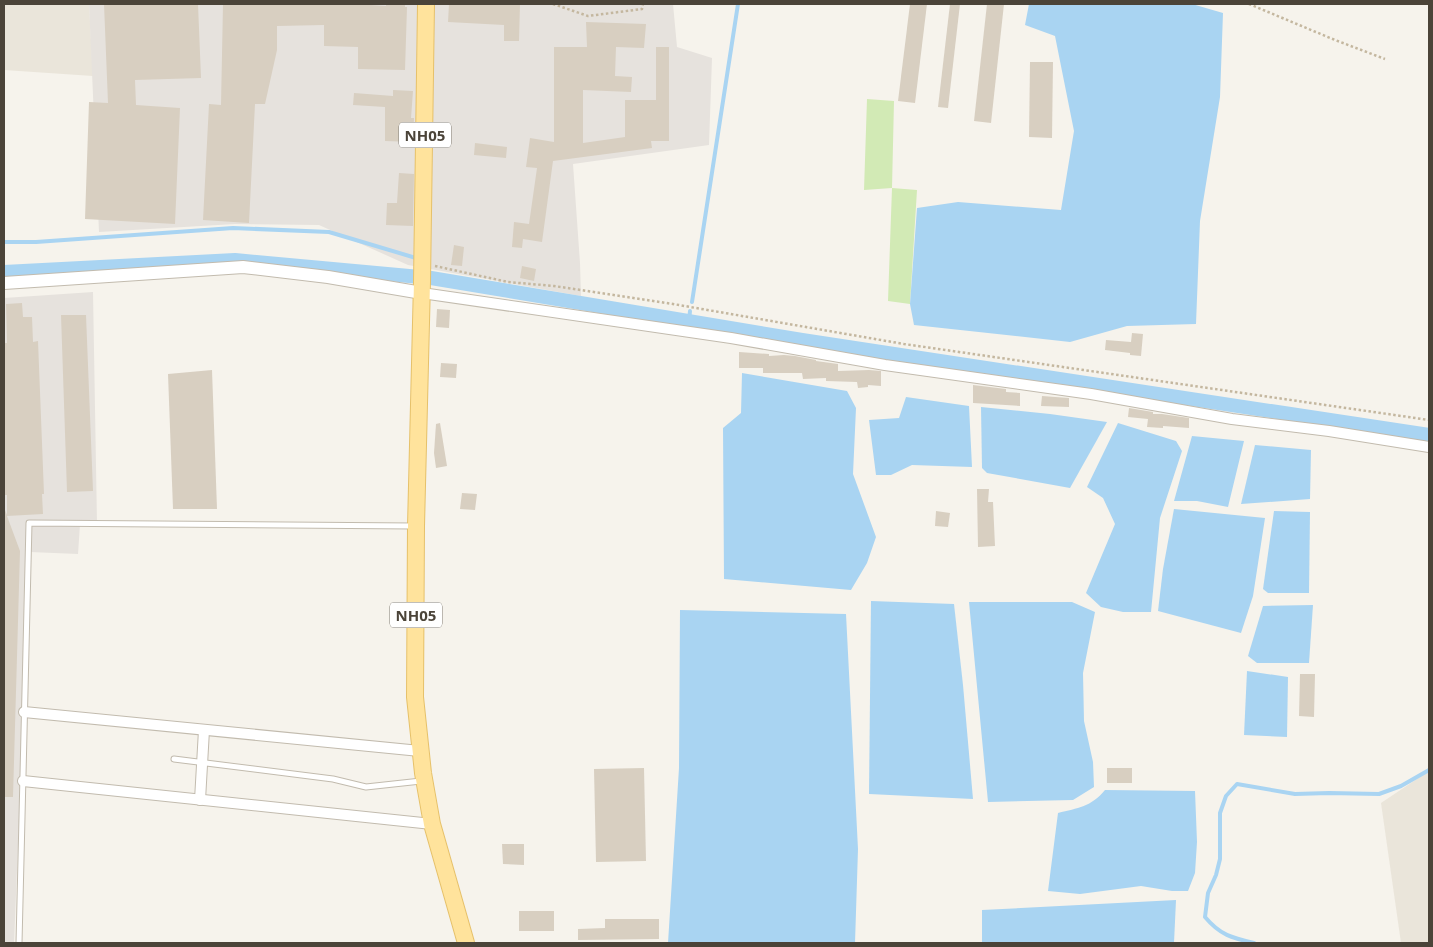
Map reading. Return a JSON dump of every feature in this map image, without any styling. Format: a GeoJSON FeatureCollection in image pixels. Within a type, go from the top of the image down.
{"type":"FeatureCollection","features":[{"type":"Feature","properties":{"kind":"main road","name":"NH05"},"geometry":{"type":"LineString","coordinates":[[426,4],[416,526],[415,697],[424,781],[432,824],[466,943]]}},
{"type":"Feature","properties":{"kind":"street"},"geometry":{"type":"LineString","coordinates":[[4,282],[243,268],[328,277],[422,275],[731,338],[885,366],[1091,394],[1232,419],[1328,431],[1429,447]]}},
{"type":"Feature","properties":{"kind":"street"},"geometry":{"type":"LineString","coordinates":[[24,712],[420,751]]}},
{"type":"Feature","properties":{"kind":"street"},"geometry":{"type":"LineString","coordinates":[[200,800],[204,730]]}},
{"type":"Feature","properties":{"kind":"street"},"geometry":{"type":"LineString","coordinates":[[23,781],[432,824]]}},
{"type":"Feature","properties":{"kind":"lane"},"geometry":{"type":"LineString","coordinates":[[19,943],[29,523],[416,526]]}},
{"type":"Feature","properties":{"kind":"lane"},"geometry":{"type":"LineString","coordinates":[[174,759],[333,779],[366,787],[424,781]]}},
{"type":"Feature","properties":{"kind":"path"},"geometry":{"type":"LineString","coordinates":[[553,4],[588,16],[642,8],[643,4]]}},
{"type":"Feature","properties":{"kind":"path"},"geometry":{"type":"LineString","coordinates":[[1249,4],[1385,59]]}},
{"type":"Feature","properties":{"kind":"path"},"geometry":{"type":"LineString","coordinates":[[422,275],[437,267],[508,282],[563,287],[673,304],[904,344],[1429,420]]}},
{"type":"Feature","properties":{"kind":"shaded area"},"geometry":{"type":"Polygon","coordinates":[[[4,4],[89,4],[93,76],[4,70],[4,4]]]}},
{"type":"Feature","properties":{"kind":"shaded area"},"geometry":{"type":"Polygon","coordinates":[[[89,4],[673,4],[677,47],[712,58],[709,145],[573,164],[581,296],[408,265],[319,225],[235,224],[99,232],[89,4]]]}},
{"type":"Feature","properties":{"kind":"shaded area"},"geometry":{"type":"Polygon","coordinates":[[[93,292],[97,523],[80,524],[78,554],[30,552],[14,943],[4,943],[4,298],[93,292]]]}},
{"type":"Feature","properties":{"kind":"shaded area"},"geometry":{"type":"Polygon","coordinates":[[[1429,771],[1429,943],[1401,943],[1381,803],[1429,771]]]}},
{"type":"Feature","properties":{"kind":"green space"},"geometry":{"type":"Polygon","coordinates":[[[867,99],[894,101],[892,188],[864,190],[867,99]]]}},
{"type":"Feature","properties":{"kind":"green space"},"geometry":{"type":"Polygon","coordinates":[[[892,188],[917,190],[910,304],[888,301],[892,188]]]}},
{"type":"Feature","properties":{"kind":"water"},"geometry":{"type":"Polygon","coordinates":[[[1029,4],[1192,4],[1223,13],[1220,97],[1200,221],[1196,324],[1127,326],[1070,342],[914,325],[910,304],[917,208],[958,202],[1061,210],[1074,131],[1055,36],[1025,25],[1029,4]]]}},
{"type":"Feature","properties":{"kind":"water"},"geometry":{"type":"Polygon","coordinates":[[[742,373],[847,391],[856,408],[853,474],[876,537],[867,563],[851,590],[724,579],[723,428],[741,413],[742,373]]]}},
{"type":"Feature","properties":{"kind":"water"},"geometry":{"type":"Polygon","coordinates":[[[906,397],[969,406],[972,467],[912,465],[891,475],[876,475],[869,420],[899,418],[906,397]]]}},
{"type":"Feature","properties":{"kind":"water"},"geometry":{"type":"Polygon","coordinates":[[[981,407],[1107,422],[1070,488],[987,473],[982,468],[981,407]]]}},
{"type":"Feature","properties":{"kind":"water"},"geometry":{"type":"Polygon","coordinates":[[[1118,423],[1176,441],[1182,451],[1160,518],[1151,612],[1123,612],[1101,607],[1086,593],[1115,524],[1103,498],[1087,487],[1118,423]]]}},
{"type":"Feature","properties":{"kind":"water"},"geometry":{"type":"Polygon","coordinates":[[[1192,436],[1244,441],[1228,507],[1197,501],[1174,501],[1192,436]]]}},
{"type":"Feature","properties":{"kind":"water"},"geometry":{"type":"Polygon","coordinates":[[[1255,445],[1311,450],[1310,499],[1241,504],[1255,445]]]}},
{"type":"Feature","properties":{"kind":"water"},"geometry":{"type":"Polygon","coordinates":[[[1174,509],[1265,518],[1253,596],[1241,633],[1158,611],[1163,569],[1174,509]]]}},
{"type":"Feature","properties":{"kind":"water"},"geometry":{"type":"Polygon","coordinates":[[[1274,511],[1310,512],[1309,593],[1268,593],[1263,589],[1274,511]]]}},
{"type":"Feature","properties":{"kind":"water"},"geometry":{"type":"Polygon","coordinates":[[[871,601],[954,604],[973,799],[869,794],[871,601]]]}},
{"type":"Feature","properties":{"kind":"water"},"geometry":{"type":"Polygon","coordinates":[[[969,602],[1072,602],[1095,612],[1083,673],[1084,721],[1093,762],[1094,787],[1073,800],[988,802],[969,602]]]}},
{"type":"Feature","properties":{"kind":"water"},"geometry":{"type":"Polygon","coordinates":[[[1313,605],[1309,663],[1257,663],[1248,656],[1263,606],[1313,605]]]}},
{"type":"Feature","properties":{"kind":"water"},"geometry":{"type":"Polygon","coordinates":[[[680,610],[846,614],[858,849],[855,943],[668,943],[679,768],[680,610]]]}},
{"type":"Feature","properties":{"kind":"water"},"geometry":{"type":"Polygon","coordinates":[[[1247,671],[1288,677],[1287,737],[1244,735],[1247,671]]]}},
{"type":"Feature","properties":{"kind":"water"},"geometry":{"type":"Polygon","coordinates":[[[1105,790],[1195,791],[1197,842],[1195,873],[1188,891],[1172,891],[1141,886],[1080,894],[1048,891],[1058,813],[1089,803],[1100,796],[1105,790]]]}},
{"type":"Feature","properties":{"kind":"water"},"geometry":{"type":"Polygon","coordinates":[[[1176,900],[1174,943],[982,943],[982,910],[1176,900]]]}},
{"type":"Feature","properties":{"kind":"building"},"geometry":{"type":"Polygon","coordinates":[[[104,4],[198,4],[201,78],[135,80],[136,105],[180,108],[175,224],[85,219],[89,102],[108,103],[104,4]]]}},
{"type":"Feature","properties":{"kind":"building"},"geometry":{"type":"Polygon","coordinates":[[[223,4],[356,4],[386,6],[386,4],[405,4],[405,7],[407,7],[405,70],[358,69],[358,47],[324,46],[324,25],[277,26],[277,50],[265,104],[255,104],[249,223],[203,220],[209,104],[221,105],[223,4]]]}},
{"type":"Feature","properties":{"kind":"building"},"geometry":{"type":"Polygon","coordinates":[[[449,4],[520,4],[519,41],[504,41],[504,25],[448,22],[449,4]]]}},
{"type":"Feature","properties":{"kind":"building"},"geometry":{"type":"Polygon","coordinates":[[[910,4],[927,4],[915,103],[898,101],[910,4]]]}},
{"type":"Feature","properties":{"kind":"building"},"geometry":{"type":"Polygon","coordinates":[[[950,4],[960,4],[948,108],[938,107],[950,4]]]}},
{"type":"Feature","properties":{"kind":"building"},"geometry":{"type":"Polygon","coordinates":[[[987,4],[1004,4],[991,123],[974,121],[987,4]]]}},
{"type":"Feature","properties":{"kind":"building"},"geometry":{"type":"Polygon","coordinates":[[[586,22],[646,24],[644,48],[616,47],[615,76],[632,77],[631,92],[583,90],[583,143],[625,137],[625,100],[656,100],[656,47],[669,47],[669,141],[651,141],[652,148],[553,161],[542,242],[523,239],[522,248],[512,247],[514,222],[529,224],[537,168],[526,167],[530,138],[554,142],[554,47],[587,47],[586,22]]]}},
{"type":"Feature","properties":{"kind":"building"},"geometry":{"type":"Polygon","coordinates":[[[1030,62],[1053,62],[1052,138],[1029,137],[1030,62]]]}},
{"type":"Feature","properties":{"kind":"building"},"geometry":{"type":"Polygon","coordinates":[[[393,90],[413,91],[411,118],[414,118],[413,142],[385,141],[385,107],[353,105],[354,93],[393,96],[393,90]]]}},
{"type":"Feature","properties":{"kind":"building"},"geometry":{"type":"Polygon","coordinates":[[[475,143],[507,147],[506,158],[474,155],[475,143]]]}},
{"type":"Feature","properties":{"kind":"building"},"geometry":{"type":"Polygon","coordinates":[[[399,173],[414,174],[413,226],[386,225],[387,203],[397,203],[399,173]]]}},
{"type":"Feature","properties":{"kind":"building"},"geometry":{"type":"Polygon","coordinates":[[[454,245],[464,247],[462,266],[451,265],[454,245]]]}},
{"type":"Feature","properties":{"kind":"building"},"geometry":{"type":"Polygon","coordinates":[[[522,266],[536,269],[534,281],[520,278],[522,266]]]}},
{"type":"Feature","properties":{"kind":"building"},"geometry":{"type":"Polygon","coordinates":[[[22,303],[23,317],[32,317],[33,342],[38,341],[44,494],[42,494],[43,514],[7,516],[20,551],[13,797],[4,797],[4,511],[7,515],[7,495],[5,495],[4,469],[4,343],[7,343],[6,304],[22,303]]]}},
{"type":"Feature","properties":{"kind":"building"},"geometry":{"type":"Polygon","coordinates":[[[437,309],[450,310],[449,328],[436,327],[437,309]]]}},
{"type":"Feature","properties":{"kind":"building"},"geometry":{"type":"Polygon","coordinates":[[[61,315],[86,315],[93,491],[67,492],[61,315]]]}},
{"type":"Feature","properties":{"kind":"building"},"geometry":{"type":"Polygon","coordinates":[[[1132,333],[1143,334],[1141,356],[1105,350],[1106,340],[1131,342],[1132,333]]]}},
{"type":"Feature","properties":{"kind":"building"},"geometry":{"type":"Polygon","coordinates":[[[739,352],[769,354],[769,356],[795,356],[838,364],[838,371],[881,371],[881,386],[868,385],[868,387],[858,388],[857,382],[826,381],[826,378],[803,379],[802,373],[763,373],[763,368],[739,368],[739,352]]]}},
{"type":"Feature","properties":{"kind":"building"},"geometry":{"type":"Polygon","coordinates":[[[441,363],[457,364],[456,378],[440,377],[441,363]]]}},
{"type":"Feature","properties":{"kind":"building"},"geometry":{"type":"Polygon","coordinates":[[[212,370],[217,509],[173,509],[168,374],[212,370]]]}},
{"type":"Feature","properties":{"kind":"building"},"geometry":{"type":"Polygon","coordinates":[[[973,385],[1006,389],[1006,392],[1020,393],[1020,406],[973,403],[973,385]]]}},
{"type":"Feature","properties":{"kind":"building"},"geometry":{"type":"Polygon","coordinates":[[[1042,396],[1069,398],[1069,407],[1041,406],[1042,396]]]}},
{"type":"Feature","properties":{"kind":"building"},"geometry":{"type":"Polygon","coordinates":[[[1129,408],[1153,412],[1153,414],[1189,418],[1189,428],[1147,427],[1148,419],[1128,417],[1129,408]]]}},
{"type":"Feature","properties":{"kind":"building"},"geometry":{"type":"Polygon","coordinates":[[[440,423],[447,466],[436,468],[434,453],[436,424],[440,423]]]}},
{"type":"Feature","properties":{"kind":"building"},"geometry":{"type":"Polygon","coordinates":[[[977,489],[989,489],[988,502],[993,502],[995,546],[978,547],[977,489]]]}},
{"type":"Feature","properties":{"kind":"building"},"geometry":{"type":"Polygon","coordinates":[[[462,493],[477,494],[475,510],[460,509],[462,493]]]}},
{"type":"Feature","properties":{"kind":"building"},"geometry":{"type":"Polygon","coordinates":[[[936,511],[950,513],[948,527],[935,526],[936,511]]]}},
{"type":"Feature","properties":{"kind":"building"},"geometry":{"type":"Polygon","coordinates":[[[1300,674],[1315,674],[1314,717],[1299,716],[1300,674]]]}},
{"type":"Feature","properties":{"kind":"building"},"geometry":{"type":"Polygon","coordinates":[[[644,768],[646,861],[596,862],[594,769],[644,768]]]}},
{"type":"Feature","properties":{"kind":"building"},"geometry":{"type":"Polygon","coordinates":[[[1107,768],[1132,768],[1132,783],[1107,783],[1107,768]]]}},
{"type":"Feature","properties":{"kind":"building"},"geometry":{"type":"Polygon","coordinates":[[[502,844],[524,844],[524,865],[503,864],[502,844]]]}},
{"type":"Feature","properties":{"kind":"building"},"geometry":{"type":"Polygon","coordinates":[[[519,911],[554,911],[554,931],[519,931],[519,911]]]}},
{"type":"Feature","properties":{"kind":"building"},"geometry":{"type":"Polygon","coordinates":[[[605,919],[659,919],[659,939],[578,940],[578,929],[605,928],[605,919]]]}},
{"type":"Feature","properties":{"kind":"waterway"},"geometry":{"type":"LineString","coordinates":[[692,302],[738,4]]}},
{"type":"Feature","properties":{"kind":"waterway"},"geometry":{"type":"LineString","coordinates":[[4,242],[36,242],[233,228],[329,232],[416,258]]}},
{"type":"Feature","properties":{"kind":"waterway"},"geometry":{"type":"LineString","coordinates":[[4,272],[235,260],[431,278],[802,340],[1429,435]]}},
{"type":"Feature","properties":{"kind":"waterway"},"geometry":{"type":"LineString","coordinates":[[689,321],[690,311]]}},
{"type":"Feature","properties":{"kind":"waterway"},"geometry":{"type":"LineString","coordinates":[[1254,943],[1221,932],[1205,917],[1208,893],[1216,875],[1220,859],[1220,813],[1226,796],[1237,784],[1295,794],[1379,794],[1401,786],[1429,770]]}}]}
